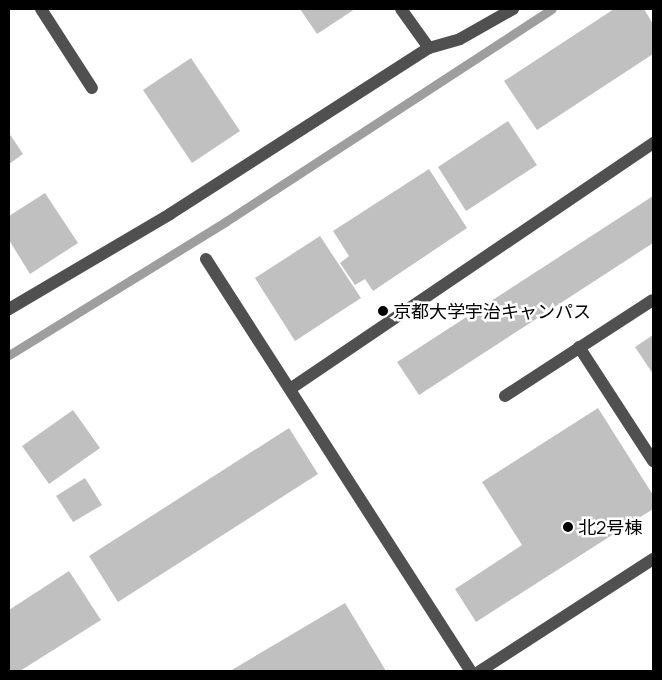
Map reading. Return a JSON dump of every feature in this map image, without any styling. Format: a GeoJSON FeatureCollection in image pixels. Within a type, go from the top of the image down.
{"type":"FeatureCollection","features":[{"type":"Feature","properties":{"kind":"lane"},"geometry":{"type":"LineString","coordinates":[[41,9],[92,88]]}},
{"type":"Feature","properties":{"kind":"lane"},"geometry":{"type":"LineString","coordinates":[[401,9],[429,48]]}},
{"type":"Feature","properties":{"kind":"lane"},"geometry":{"type":"LineString","coordinates":[[9,310],[170,214],[429,48],[460,39],[513,9]]}},
{"type":"Feature","properties":{"kind":"lane"},"geometry":{"type":"LineString","coordinates":[[290,389],[653,143]]}},
{"type":"Feature","properties":{"kind":"lane"},"geometry":{"type":"LineString","coordinates":[[206,259],[471,671]]}},
{"type":"Feature","properties":{"kind":"lane"},"geometry":{"type":"LineString","coordinates":[[505,396],[653,300]]}},
{"type":"Feature","properties":{"kind":"lane"},"geometry":{"type":"LineString","coordinates":[[579,347],[653,461]]}},
{"type":"Feature","properties":{"kind":"lane"},"geometry":{"type":"LineString","coordinates":[[480,671],[653,559]]}},
{"type":"Feature","properties":{"kind":"building"},"geometry":{"type":"Polygon","coordinates":[[[300,9],[355,9],[317,34],[300,9]]]}},
{"type":"Feature","properties":{"kind":"building"},"geometry":{"type":"Polygon","coordinates":[[[614,9],[644,9],[653,24],[653,54],[537,130],[504,81],[614,9]]]}},
{"type":"Feature","properties":{"kind":"building"},"geometry":{"type":"Polygon","coordinates":[[[191,58],[240,131],[192,163],[143,90],[191,58]]]}},
{"type":"Feature","properties":{"kind":"building"},"geometry":{"type":"Polygon","coordinates":[[[508,121],[537,165],[466,211],[438,167],[508,121]]]}},
{"type":"Feature","properties":{"kind":"building"},"geometry":{"type":"Polygon","coordinates":[[[9,133],[23,154],[9,164],[9,133]]]}},
{"type":"Feature","properties":{"kind":"building"},"geometry":{"type":"Polygon","coordinates":[[[429,169],[467,228],[373,291],[365,279],[355,285],[340,263],[349,256],[333,231],[429,169]]]}},
{"type":"Feature","properties":{"kind":"building"},"geometry":{"type":"Polygon","coordinates":[[[45,193],[78,243],[30,274],[9,240],[9,216],[45,193]]]}},
{"type":"Feature","properties":{"kind":"building"},"geometry":{"type":"Polygon","coordinates":[[[653,196],[653,243],[419,395],[397,362],[653,196]]]}},
{"type":"Feature","properties":{"kind":"building"},"geometry":{"type":"Polygon","coordinates":[[[320,236],[361,298],[295,341],[255,278],[320,236]]]}},
{"type":"Feature","properties":{"kind":"building"},"geometry":{"type":"Polygon","coordinates":[[[653,335],[653,374],[635,347],[653,335]]]}},
{"type":"Feature","properties":{"kind":"building","name":"北2号棟"},"geometry":{"type":"Polygon","coordinates":[[[598,408],[653,495],[653,509],[476,622],[455,589],[522,545],[482,482],[598,408]]]}},
{"type":"Feature","properties":{"kind":"building"},"geometry":{"type":"Polygon","coordinates":[[[73,410],[100,448],[49,484],[22,446],[73,410]]]}},
{"type":"Feature","properties":{"kind":"building"},"geometry":{"type":"Polygon","coordinates":[[[289,428],[318,474],[118,602],[89,556],[289,428]]]}},
{"type":"Feature","properties":{"kind":"building"},"geometry":{"type":"Polygon","coordinates":[[[85,478],[102,505],[73,522],[56,496],[85,478]]]}},
{"type":"Feature","properties":{"kind":"building"},"geometry":{"type":"Polygon","coordinates":[[[69,571],[101,620],[20,671],[9,671],[9,610],[69,571]]]}},
{"type":"Feature","properties":{"kind":"building"},"geometry":{"type":"Polygon","coordinates":[[[345,603],[386,671],[230,671],[345,603]]]}},
{"type":"Feature","properties":{"kind":"waterway"},"geometry":{"type":"LineString","coordinates":[[9,355],[225,222],[552,9]]}},
{"type":"Feature","properties":{"kind":"place","name":"京都大学宇治キャンパス"},"geometry":{"type":"Point","coordinates":[383,311]}},
{"type":"Feature","properties":{"kind":"place","name":"北2号棟"},"geometry":{"type":"Point","coordinates":[568,527]}}]}
